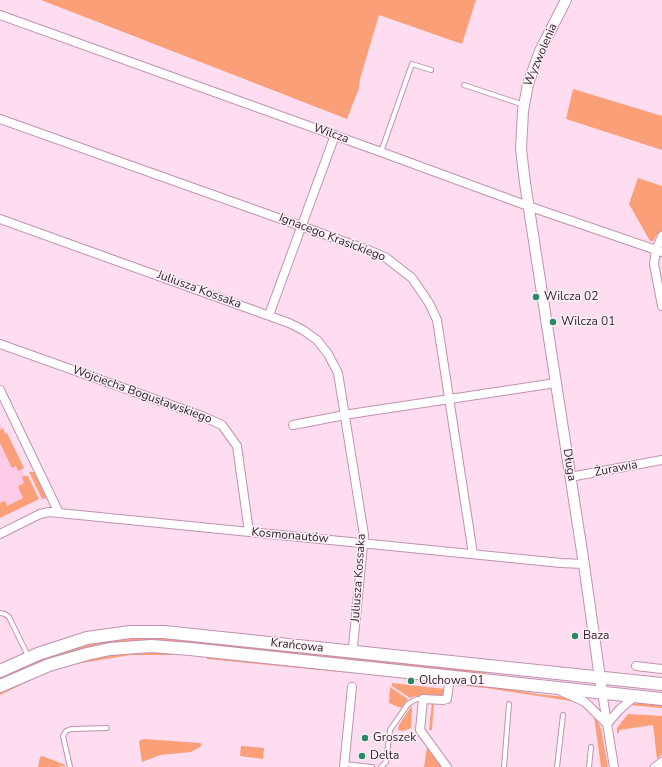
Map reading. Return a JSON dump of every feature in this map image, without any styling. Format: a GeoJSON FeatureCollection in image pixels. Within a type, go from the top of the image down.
{"type":"FeatureCollection","features":[{"type":"Feature","properties":{"kind":"main road","name":"Krańcowa"},"geometry":{"type":"LineString","coordinates":[[0,671],[28,658],[64,645],[106,634],[164,632],[662,684]]}},
{"type":"Feature","properties":{"kind":"main road","name":"Krańcowa"},"geometry":{"type":"LineString","coordinates":[[0,686],[49,665],[87,654],[110,649],[151,646],[662,699]]}},
{"type":"Feature","properties":{"kind":"street","name":"Wyzwolenia"},"geometry":{"type":"LineString","coordinates":[[528,206],[521,149],[526,90],[534,66],[566,0]]}},
{"type":"Feature","properties":{"kind":"street","name":"Wilcza"},"geometry":{"type":"LineString","coordinates":[[0,15],[528,206],[659,251]]}},
{"type":"Feature","properties":{"kind":"street","name":"Ignacego Krasickiego"},"geometry":{"type":"LineString","coordinates":[[0,119],[386,257],[412,278],[430,303],[436,320],[473,554]]}},
{"type":"Feature","properties":{"kind":"street"},"geometry":{"type":"LineString","coordinates":[[269,315],[335,135]]}},
{"type":"Feature","properties":{"kind":"street","name":"Długa"},"geometry":{"type":"LineString","coordinates":[[528,206],[584,564],[606,724],[614,767]]}},
{"type":"Feature","properties":{"kind":"street","name":"Juliusza Kossaka"},"geometry":{"type":"LineString","coordinates":[[0,219],[269,315],[303,330],[317,340],[328,354],[338,373],[346,415],[364,535],[353,646]]}},
{"type":"Feature","properties":{"kind":"street"},"geometry":{"type":"LineString","coordinates":[[662,236],[654,269],[662,306]]}},
{"type":"Feature","properties":{"kind":"street","name":"Wojciecha Bogusławskiego"},"geometry":{"type":"LineString","coordinates":[[0,344],[202,416],[222,425],[237,446],[250,532]]}},
{"type":"Feature","properties":{"kind":"street"},"geometry":{"type":"LineString","coordinates":[[293,425],[346,415],[556,383]]}},
{"type":"Feature","properties":{"kind":"street"},"geometry":{"type":"LineString","coordinates":[[0,390],[59,513]]}},
{"type":"Feature","properties":{"kind":"street","name":"Żurawia"},"geometry":{"type":"LineString","coordinates":[[570,477],[662,460]]}},
{"type":"Feature","properties":{"kind":"street","name":"Kosmonautów"},"geometry":{"type":"LineString","coordinates":[[0,534],[40,514],[49,512],[561,563],[584,564]]}},
{"type":"Feature","properties":{"kind":"street"},"geometry":{"type":"LineString","coordinates":[[636,666],[662,669]]}},
{"type":"Feature","properties":{"kind":"street"},"geometry":{"type":"LineString","coordinates":[[447,767],[420,730],[423,699],[447,699],[450,676]]}},
{"type":"Feature","properties":{"kind":"street"},"geometry":{"type":"LineString","coordinates":[[344,766],[352,687]]}},
{"type":"Feature","properties":{"kind":"street","name":"Krańcowa"},"geometry":{"type":"LineString","coordinates":[[551,687],[585,702],[606,724]]}},
{"type":"Feature","properties":{"kind":"street"},"geometry":{"type":"LineString","coordinates":[[606,724],[635,696]]}},
{"type":"Feature","properties":{"kind":"street"},"geometry":{"type":"LineString","coordinates":[[655,767],[662,762]]}},
{"type":"Feature","properties":{"kind":"lane"},"geometry":{"type":"LineString","coordinates":[[381,152],[412,64],[431,70]]}},
{"type":"Feature","properties":{"kind":"lane"},"geometry":{"type":"LineString","coordinates":[[464,85],[524,105]]}},
{"type":"Feature","properties":{"kind":"lane"},"geometry":{"type":"LineString","coordinates":[[0,613],[5,614],[9,618],[28,658]]}},
{"type":"Feature","properties":{"kind":"lane"},"geometry":{"type":"LineString","coordinates":[[381,767],[386,762],[390,730],[408,704],[417,699],[423,699]]}},
{"type":"Feature","properties":{"kind":"lane"},"geometry":{"type":"LineString","coordinates":[[504,767],[509,704]]}},
{"type":"Feature","properties":{"kind":"lane"},"geometry":{"type":"LineString","coordinates":[[557,767],[563,715]]}},
{"type":"Feature","properties":{"kind":"lane"},"geometry":{"type":"LineString","coordinates":[[70,767],[63,736],[66,731],[71,729],[107,728]]}},
{"type":"Feature","properties":{"kind":"lane"},"geometry":{"type":"LineString","coordinates":[[589,767],[591,748]]}},
{"type":"Feature","properties":{"kind":"lane"},"geometry":{"type":"LineString","coordinates":[[344,766],[372,767]]}},
{"type":"Feature","properties":{"kind":"shaded area"},"geometry":{"type":"Polygon","coordinates":[[[41,0],[476,0],[462,44],[379,15],[360,79],[359,88],[347,119],[41,0]]]}},
{"type":"Feature","properties":{"kind":"shaded area"},"geometry":{"type":"Polygon","coordinates":[[[573,89],[662,116],[662,150],[566,119],[573,89]]]}},
{"type":"Feature","properties":{"kind":"shaded area"},"geometry":{"type":"Polygon","coordinates":[[[638,178],[662,186],[662,231],[659,235],[657,234],[653,241],[650,241],[629,204],[638,178]]]}},
{"type":"Feature","properties":{"kind":"shaded area"},"geometry":{"type":"Polygon","coordinates":[[[0,423],[37,500],[0,518],[0,423]]]}},
{"type":"Feature","properties":{"kind":"shaded area"},"geometry":{"type":"Polygon","coordinates":[[[3,428],[5,434],[7,433],[24,468],[18,471],[16,466],[12,468],[0,443],[0,430],[3,428]]]}},
{"type":"Feature","properties":{"kind":"shaded area"},"geometry":{"type":"Polygon","coordinates":[[[29,472],[35,472],[47,498],[42,499],[29,472]]]}},
{"type":"Feature","properties":{"kind":"shaded area"},"geometry":{"type":"Polygon","coordinates":[[[28,476],[39,499],[0,518],[0,503],[5,501],[7,506],[23,498],[18,486],[24,483],[22,477],[28,476]]]}},
{"type":"Feature","properties":{"kind":"shaded area"},"geometry":{"type":"Polygon","coordinates":[[[154,637],[487,670],[487,673],[463,673],[207,646],[81,650],[46,660],[0,681],[0,677],[26,664],[82,645],[130,638],[154,637]]]}},
{"type":"Feature","properties":{"kind":"shaded area"},"geometry":{"type":"Polygon","coordinates":[[[133,652],[159,652],[173,655],[131,655],[75,664],[48,672],[0,695],[0,691],[53,667],[110,655],[133,652]]]}},
{"type":"Feature","properties":{"kind":"shaded area"},"geometry":{"type":"Polygon","coordinates":[[[207,657],[351,672],[351,673],[207,659],[207,657]]]}},
{"type":"Feature","properties":{"kind":"shaded area"},"geometry":{"type":"Polygon","coordinates":[[[392,683],[445,689],[444,696],[416,696],[410,698],[392,686],[392,683]]]}},
{"type":"Feature","properties":{"kind":"shaded area"},"geometry":{"type":"Polygon","coordinates":[[[457,683],[487,685],[537,694],[565,697],[577,702],[486,688],[455,685],[457,683]]]}},
{"type":"Feature","properties":{"kind":"shaded area"},"geometry":{"type":"Polygon","coordinates":[[[390,687],[408,699],[401,708],[389,703],[390,687]]]}},
{"type":"Feature","properties":{"kind":"shaded area"},"geometry":{"type":"Polygon","coordinates":[[[434,702],[432,730],[429,730],[432,703],[434,702]]]}},
{"type":"Feature","properties":{"kind":"shaded area"},"geometry":{"type":"Polygon","coordinates":[[[642,702],[662,705],[662,708],[629,705],[642,702]]]}},
{"type":"Feature","properties":{"kind":"shaded area"},"geometry":{"type":"Polygon","coordinates":[[[412,705],[411,728],[403,731],[398,730],[399,725],[412,705]]]}},
{"type":"Feature","properties":{"kind":"shaded area"},"geometry":{"type":"Polygon","coordinates":[[[628,714],[662,716],[662,754],[657,759],[653,725],[619,730],[619,733],[617,733],[617,728],[628,714]]]}},
{"type":"Feature","properties":{"kind":"shaded area"},"geometry":{"type":"Polygon","coordinates":[[[595,715],[601,729],[608,767],[601,767],[595,715]]]}},
{"type":"Feature","properties":{"kind":"shaded area"},"geometry":{"type":"Polygon","coordinates":[[[144,739],[202,744],[200,747],[191,752],[160,755],[142,762],[139,742],[140,740],[144,739]]]}},
{"type":"Feature","properties":{"kind":"shaded area"},"geometry":{"type":"Polygon","coordinates":[[[241,746],[264,748],[263,759],[240,756],[241,746]]]}},
{"type":"Feature","properties":{"kind":"shaded area"},"geometry":{"type":"Polygon","coordinates":[[[427,747],[444,767],[424,767],[427,747]]]}},
{"type":"Feature","properties":{"kind":"shaded area"},"geometry":{"type":"Polygon","coordinates":[[[42,756],[63,764],[66,767],[38,767],[40,757],[42,756]]]}},
{"type":"Feature","properties":{"kind":"place","name":"Wilcza 02"},"geometry":{"type":"Point","coordinates":[536,297]}},
{"type":"Feature","properties":{"kind":"place","name":"Wilcza 01"},"geometry":{"type":"Point","coordinates":[553,322]}},
{"type":"Feature","properties":{"kind":"place","name":"Baza"},"geometry":{"type":"Point","coordinates":[575,636]}},
{"type":"Feature","properties":{"kind":"place","name":"Olchowa 01"},"geometry":{"type":"Point","coordinates":[411,681]}},
{"type":"Feature","properties":{"kind":"place","name":"Groszek"},"geometry":{"type":"Point","coordinates":[365,738]}},
{"type":"Feature","properties":{"kind":"place","name":"Delta"},"geometry":{"type":"Point","coordinates":[362,756]}}]}
